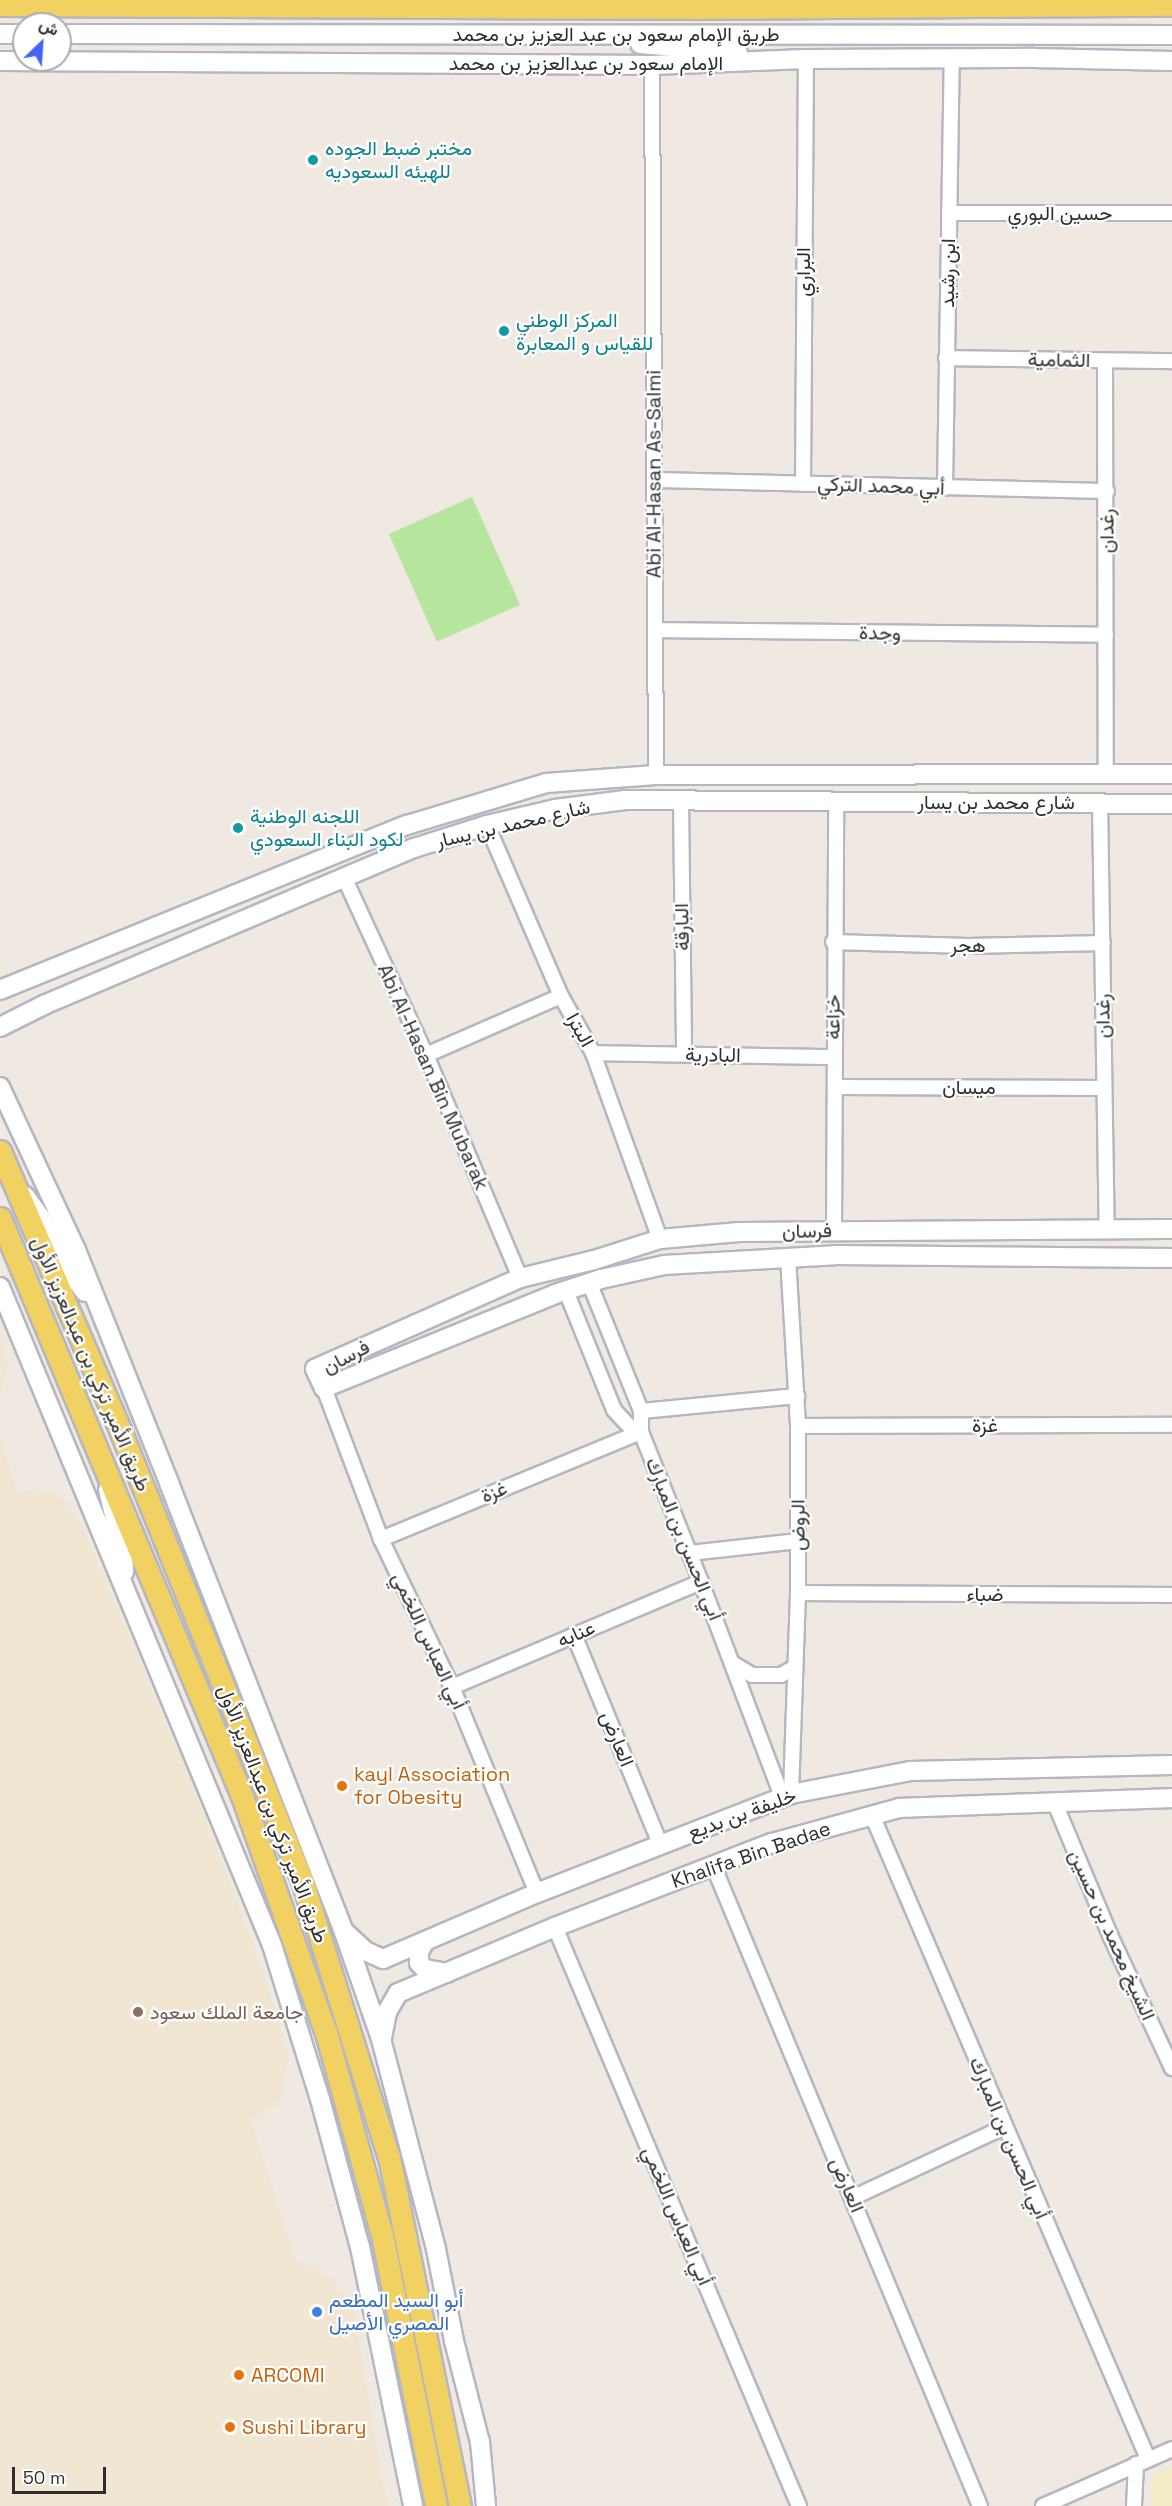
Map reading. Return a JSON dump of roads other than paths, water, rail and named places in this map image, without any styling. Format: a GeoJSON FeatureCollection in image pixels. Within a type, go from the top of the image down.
{"type":"FeatureCollection","features":[{"type":"Feature","properties":{"kind":"main road","name":"طريق الإمام سعود بن عبد العزيز بن محمد"},"geometry":{"type":"LineString","coordinates":[[0,5],[701,8],[1172,3]]}},
{"type":"Feature","properties":{"kind":"main road","name":"طريق الأمير تركي بن عبدالعزيز الأول"},"geometry":{"type":"LineString","coordinates":[[0,1151],[120,1430],[302,1877],[389,2157],[460,2506]]}},
{"type":"Feature","properties":{"kind":"main road","name":"طريق الأمير تركي بن عبدالعزيز الأول"},"geometry":{"type":"LineString","coordinates":[[0,1218],[243,1796],[327,2036],[382,2235],[436,2506]]}},
{"type":"Feature","properties":{"kind":"street"},"geometry":{"type":"LineString","coordinates":[[1161,0],[1172,3]]}},
{"type":"Feature","properties":{"kind":"street","name":"طريق الإمام سعود بن عبد العزيز بن محمد"},"geometry":{"type":"LineString","coordinates":[[72,34],[1172,37]]}},
{"type":"Feature","properties":{"kind":"street"},"geometry":{"type":"LineString","coordinates":[[549,34],[806,59]]}},
{"type":"Feature","properties":{"kind":"street"},"geometry":{"type":"LineString","coordinates":[[1034,58],[1080,48],[1150,45],[1172,37]]}},
{"type":"Feature","properties":{"kind":"street","name":"ابن رشيد"},"geometry":{"type":"LineString","coordinates":[[945,488],[952,58]]}},
{"type":"Feature","properties":{"kind":"street","name":"الإمام سعود بن عبدالعزيز بن محمد"},"geometry":{"type":"LineString","coordinates":[[0,61],[652,65],[806,59],[1034,58],[1172,61]]}},
{"type":"Feature","properties":{"kind":"street","name":"البراري"},"geometry":{"type":"LineString","coordinates":[[803,484],[806,59]]}},
{"type":"Feature","properties":{"kind":"street","name":"Abi Al-Hasan As-Salmi"},"geometry":{"type":"LineString","coordinates":[[652,65],[656,775]]}},
{"type":"Feature","properties":{"kind":"street","name":"حسين البوري"},"geometry":{"type":"LineString","coordinates":[[949,213],[1172,213]]}},
{"type":"Feature","properties":{"kind":"street","name":"الثمامية"},"geometry":{"type":"LineString","coordinates":[[946,358],[1172,361]]}},
{"type":"Feature","properties":{"kind":"street","name":"رغدان"},"geometry":{"type":"LineString","coordinates":[[1105,361],[1106,774]]}},
{"type":"Feature","properties":{"kind":"street","name":"أبي محمد التركي"},"geometry":{"type":"LineString","coordinates":[[654,480],[1107,491]]}},
{"type":"Feature","properties":{"kind":"street","name":"وجدة"},"geometry":{"type":"LineString","coordinates":[[655,630],[1106,635]]}},
{"type":"Feature","properties":{"kind":"street","name":"شارع محمد بن يسار"},"geometry":{"type":"LineString","coordinates":[[0,990],[407,825],[546,783],[656,775],[1172,774]]}},
{"type":"Feature","properties":{"kind":"street","name":"شارع محمد بن يسار"},"geometry":{"type":"LineString","coordinates":[[0,1027],[46,1004],[414,848],[487,825],[555,810],[614,802],[681,800],[1172,804]]}},
{"type":"Feature","properties":{"kind":"street","name":"البارقة"},"geometry":{"type":"LineString","coordinates":[[681,800],[684,1054]]}},
{"type":"Feature","properties":{"kind":"street","name":"رغدان"},"geometry":{"type":"LineString","coordinates":[[1100,802],[1107,1229]]}},
{"type":"Feature","properties":{"kind":"street","name":"خزاعة"},"geometry":{"type":"LineString","coordinates":[[834,1231],[833,942],[836,803]]}},
{"type":"Feature","properties":{"kind":"street","name":"البترا"},"geometry":{"type":"LineString","coordinates":[[487,825],[561,996],[593,1053],[660,1239]]}},
{"type":"Feature","properties":{"kind":"street","name":"Abi Al-Hasan Bin Mubarak"},"geometry":{"type":"LineString","coordinates":[[344,877],[426,1055],[520,1278]]}},
{"type":"Feature","properties":{"kind":"street","name":"هجر"},"geometry":{"type":"LineString","coordinates":[[833,942],[968,946],[1103,943]]}},
{"type":"Feature","properties":{"kind":"street"},"geometry":{"type":"LineString","coordinates":[[30,977],[15,994],[21,1008],[46,1004]]}},
{"type":"Feature","properties":{"kind":"street"},"geometry":{"type":"LineString","coordinates":[[426,1055],[561,996]]}},
{"type":"Feature","properties":{"kind":"street","name":"البادرية"},"geometry":{"type":"LineString","coordinates":[[593,1053],[833,1058]]}},
{"type":"Feature","properties":{"kind":"street"},"geometry":{"type":"LineString","coordinates":[[0,1087],[76,1250],[344,1932],[381,2039],[436,2249],[454,2341],[497,2506]]}},
{"type":"Feature","properties":{"kind":"street","name":"ميسان"},"geometry":{"type":"LineString","coordinates":[[835,1087],[1103,1088]]}},
{"type":"Feature","properties":{"kind":"street"},"geometry":{"type":"LineString","coordinates":[[10,1174],[41,1218],[68,1268],[102,1315]]}},
{"type":"Feature","properties":{"kind":"street","name":"فرسان"},"geometry":{"type":"LineString","coordinates":[[1172,1228],[739,1232],[660,1239],[520,1278],[315,1369],[324,1388],[578,1287],[664,1265],[788,1257],[1172,1258]]}},
{"type":"Feature","properties":{"kind":"street","name":"الروض"},"geometry":{"type":"LineString","coordinates":[[787,1795],[798,1593],[798,1426],[788,1257]]}},
{"type":"Feature","properties":{"kind":"street"},"geometry":{"type":"LineString","coordinates":[[575,1264],[578,1287],[614,1410],[630,1427],[641,1432]]}},
{"type":"Feature","properties":{"kind":"street"},"geometry":{"type":"LineString","coordinates":[[0,1287],[30,1365],[126,1590],[272,1945],[320,2099],[360,2247],[413,2506]]}},
{"type":"Feature","properties":{"kind":"street","name":"أبي الحسن بن المبارك"},"geometry":{"type":"LineString","coordinates":[[578,1287],[641,1411],[641,1432],[787,1795]]}},
{"type":"Feature","properties":{"kind":"street","name":"أبي العباس اللخمي"},"geometry":{"type":"LineString","coordinates":[[324,1388],[381,1539],[452,1687],[537,1893]]}},
{"type":"Feature","properties":{"kind":"street"},"geometry":{"type":"LineString","coordinates":[[641,1411],[797,1396]]}},
{"type":"Feature","properties":{"kind":"street","name":"غزة"},"geometry":{"type":"LineString","coordinates":[[798,1426],[1172,1425]]}},
{"type":"Feature","properties":{"kind":"street","name":"غزة"},"geometry":{"type":"LineString","coordinates":[[381,1539],[641,1432]]}},
{"type":"Feature","properties":{"kind":"street"},"geometry":{"type":"LineString","coordinates":[[101,1456],[123,1552],[126,1590]]}},
{"type":"Feature","properties":{"kind":"street"},"geometry":{"type":"LineString","coordinates":[[690,1553],[798,1541]]}},
{"type":"Feature","properties":{"kind":"street","name":"عنابه"},"geometry":{"type":"LineString","coordinates":[[452,1687],[701,1582]]}},
{"type":"Feature","properties":{"kind":"street","name":"ضباء"},"geometry":{"type":"LineString","coordinates":[[798,1593],[1172,1595]]}},
{"type":"Feature","properties":{"kind":"street","name":"العارض"},"geometry":{"type":"LineString","coordinates":[[574,1635],[660,1844]]}},
{"type":"Feature","properties":{"kind":"street"},"geometry":{"type":"LineString","coordinates":[[732,1663],[752,1675],[781,1675],[795,1667]]}},
{"type":"Feature","properties":{"kind":"street","name":"خليفة بن بديع"},"geometry":{"type":"LineString","coordinates":[[344,1932],[365,1951],[383,1959],[537,1893],[787,1795],[910,1771],[1172,1765]]}},
{"type":"Feature","properties":{"kind":"street","name":"Khalifa Bin Badae"},"geometry":{"type":"LineString","coordinates":[[381,2039],[387,2012],[398,1993],[555,1927],[772,1843],[899,1808],[1172,1798]]}},
{"type":"Feature","properties":{"kind":"street","name":"الشيخ محمد بن حسين"},"geometry":{"type":"LineString","coordinates":[[1054,1801],[1110,1935],[1171,2064]]}},
{"type":"Feature","properties":{"kind":"street","name":"أبي الحسن بن المبارك"},"geometry":{"type":"LineString","coordinates":[[872,1815],[1142,2462]]}},
{"type":"Feature","properties":{"kind":"street","name":"العارض"},"geometry":{"type":"LineString","coordinates":[[712,1865],[980,2506]]}},
{"type":"Feature","properties":{"kind":"street","name":"أبي العباس اللخمي"},"geometry":{"type":"LineString","coordinates":[[555,1927],[799,2506]]}},
{"type":"Feature","properties":{"kind":"street"},"geometry":{"type":"LineString","coordinates":[[425,1941],[419,1953],[419,1963],[425,1969],[447,1973]]}},
{"type":"Feature","properties":{"kind":"street"},"geometry":{"type":"LineString","coordinates":[[852,2198],[1004,2127]]}},
{"type":"Feature","properties":{"kind":"street"},"geometry":{"type":"LineString","coordinates":[[480,2442],[486,2506]]}},
{"type":"Feature","properties":{"kind":"street"},"geometry":{"type":"LineString","coordinates":[[1042,2506],[1172,2449]]}},
{"type":"Feature","properties":{"kind":"street"},"geometry":{"type":"LineString","coordinates":[[1134,2506],[1142,2462]]}},
{"type":"Feature","properties":{"kind":"place","name":"مختبر ضبط الجوده للهيئه السعوديه"},"geometry":{"type":"Point","coordinates":[313,160]}},
{"type":"Feature","properties":{"kind":"place","name":"المركز الوطني للقياس و المعابرة"},"geometry":{"type":"Point","coordinates":[504,331]}},
{"type":"Feature","properties":{"kind":"place","name":"اللجنه الوطنية لكود البناء السعودي"},"geometry":{"type":"Point","coordinates":[238,828]}},
{"type":"Feature","properties":{"kind":"place","name":"kayl Association for Obesity"},"geometry":{"type":"Point","coordinates":[342,1786]}},
{"type":"Feature","properties":{"kind":"place","name":"جامعة الملك سعود"},"geometry":{"type":"Point","coordinates":[138,2012]}},
{"type":"Feature","properties":{"kind":"place","name":"أبو السيد المطعم المصري اﻷصيل"},"geometry":{"type":"Point","coordinates":[317,2312]}},
{"type":"Feature","properties":{"kind":"place","name":"ARCOMI"},"geometry":{"type":"Point","coordinates":[239,2375]}},
{"type":"Feature","properties":{"kind":"place","name":"Sushi Library"},"geometry":{"type":"Point","coordinates":[230,2427]}}]}
